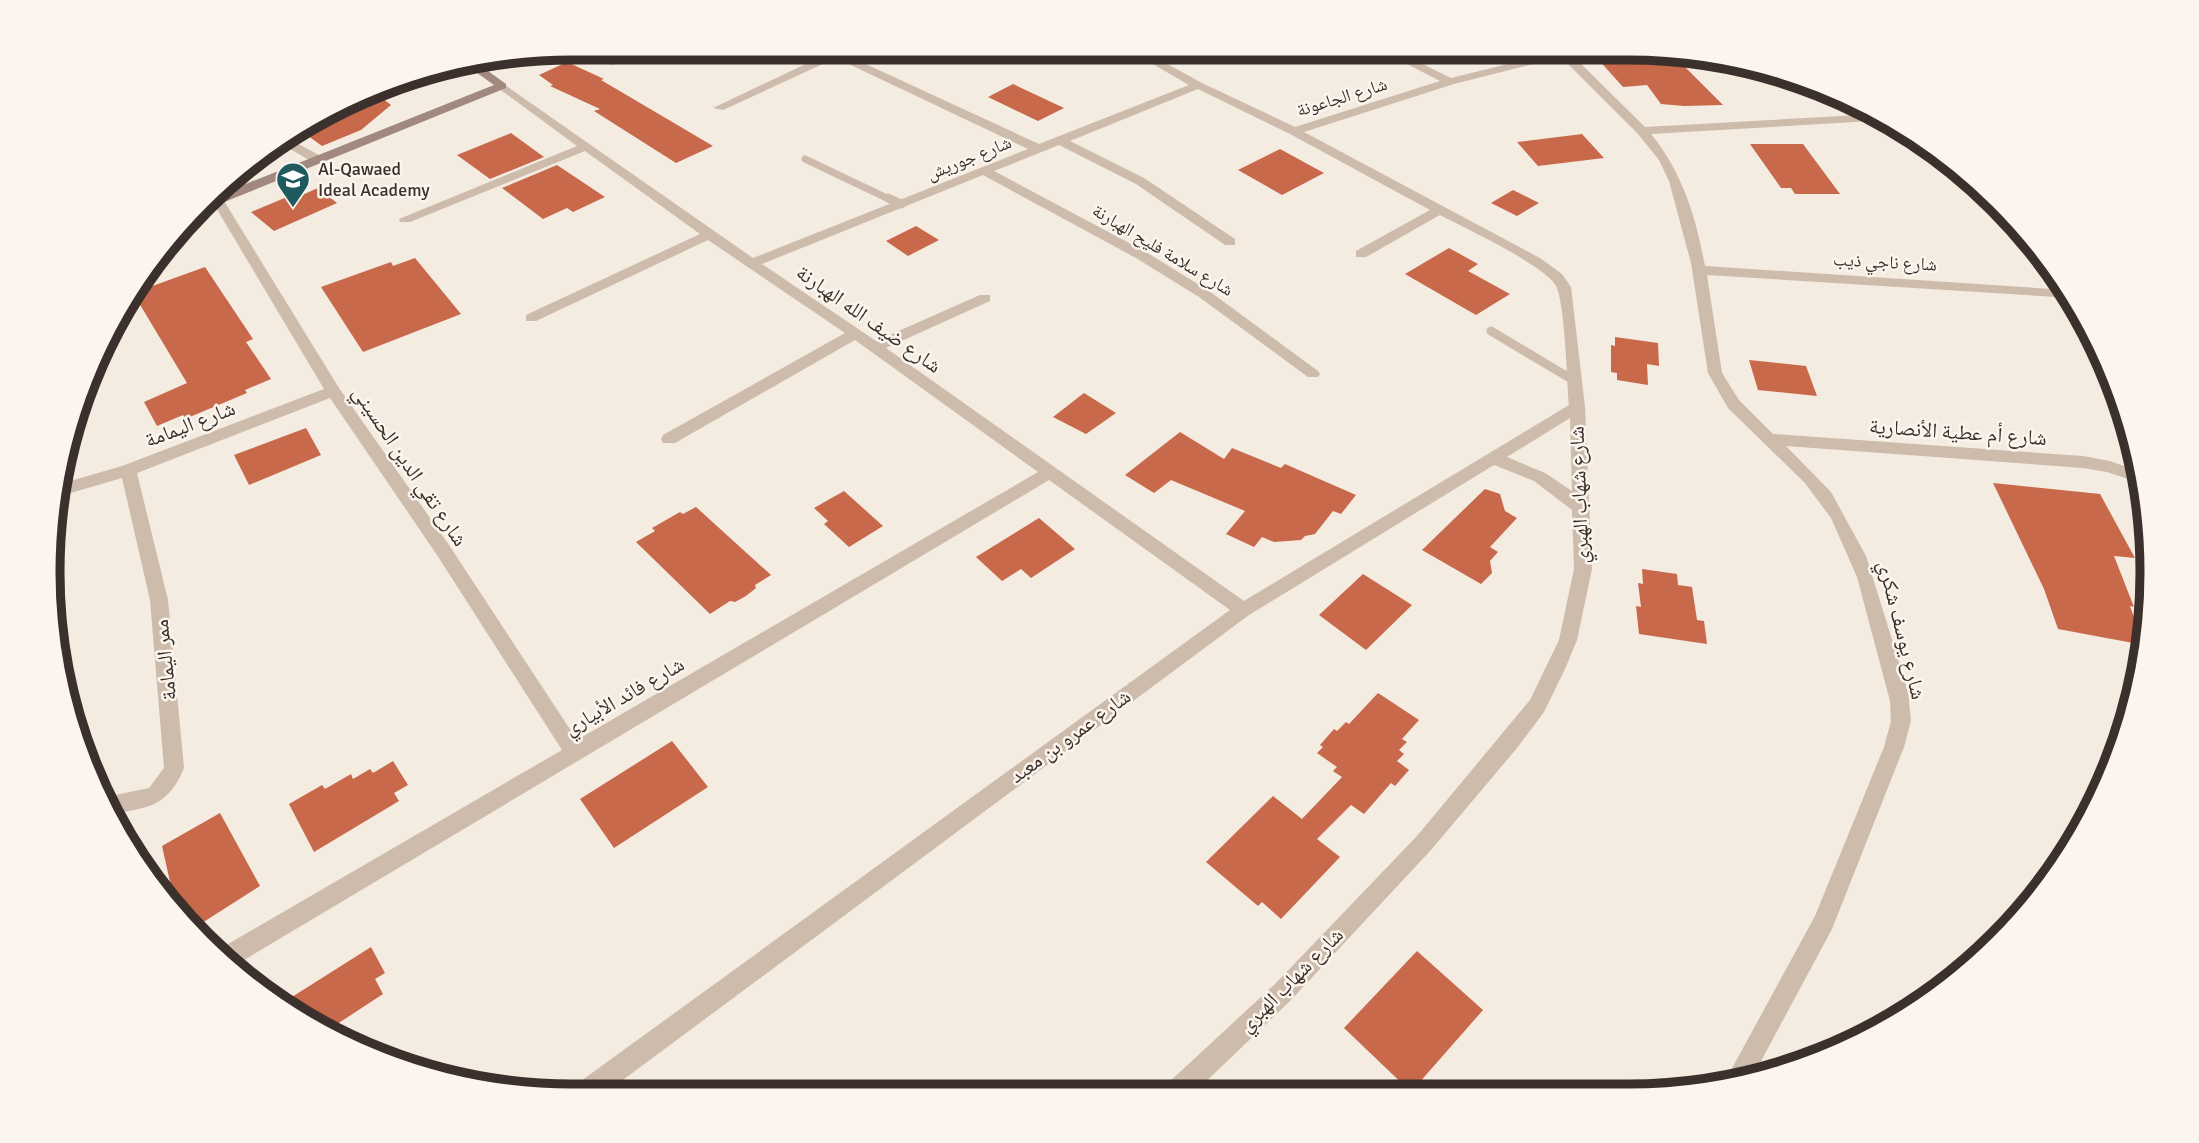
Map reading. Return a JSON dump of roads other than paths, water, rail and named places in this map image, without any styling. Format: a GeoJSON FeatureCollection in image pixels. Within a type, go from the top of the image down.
{"type":"FeatureCollection","features":[{"type":"Feature","properties":{"kind":"street"},"geometry":{"type":"LineString","coordinates":[[608,63],[615,60]]}},
{"type":"Feature","properties":{"kind":"street"},"geometry":{"type":"LineString","coordinates":[[719,108],[823,60]]}},
{"type":"Feature","properties":{"kind":"street"},"geometry":{"type":"LineString","coordinates":[[849,60],[1039,149]]}},
{"type":"Feature","properties":{"kind":"street","name":"شارع شهاب الهبري"},"geometry":{"type":"LineString","coordinates":[[1152,60],[1441,209],[1535,261],[1557,277],[1564,286],[1566,298],[1577,408],[1583,569],[1568,640],[1556,669],[1537,706],[1510,742],[1424,843],[1283,992],[1186,1084]]}},
{"type":"Feature","properties":{"kind":"street"},"geometry":{"type":"LineString","coordinates":[[1405,60],[1450,82]]}},
{"type":"Feature","properties":{"kind":"street","name":"شارع الجاعونة"},"geometry":{"type":"LineString","coordinates":[[1294,131],[1529,60]]}},
{"type":"Feature","properties":{"kind":"street","name":"شارع يوسف شكري"},"geometry":{"type":"LineString","coordinates":[[1570,60],[1642,131],[1665,161],[1679,189],[1698,270],[1715,373],[1721,388],[1739,412],[1812,479],[1828,500],[1865,567],[1899,691],[1901,723],[1894,747],[1824,922],[1745,1070]]}},
{"type":"Feature","properties":{"kind":"street","name":"شارع ضيف الله الهبارنة"},"geometry":{"type":"LineString","coordinates":[[477,68],[585,148],[876,348],[1243,610]]}},
{"type":"Feature","properties":{"kind":"street","name":"شارع جوريش"},"geometry":{"type":"LineString","coordinates":[[752,263],[1198,85]]}},
{"type":"Feature","properties":{"kind":"street"},"geometry":{"type":"LineString","coordinates":[[221,199],[502,86]]}},
{"type":"Feature","properties":{"kind":"street"},"geometry":{"type":"LineString","coordinates":[[1642,131],[1862,116]]}},
{"type":"Feature","properties":{"kind":"street"},"geometry":{"type":"LineString","coordinates":[[1059,141],[1140,181],[1230,242]]}},
{"type":"Feature","properties":{"kind":"street"},"geometry":{"type":"LineString","coordinates":[[290,144],[320,161]]}},
{"type":"Feature","properties":{"kind":"street"},"geometry":{"type":"LineString","coordinates":[[405,219],[585,148]]}},
{"type":"Feature","properties":{"kind":"street","name":"شارع سلامة فليح الهبارنة"},"geometry":{"type":"LineString","coordinates":[[984,171],[1204,294],[1313,374]]}},
{"type":"Feature","properties":{"kind":"street","name":"شارع تقي الدين الحسيني"},"geometry":{"type":"LineString","coordinates":[[214,205],[333,391],[443,550],[574,752]]}},
{"type":"Feature","properties":{"kind":"street"},"geometry":{"type":"LineString","coordinates":[[1361,254],[1441,209]]}},
{"type":"Feature","properties":{"kind":"street"},"geometry":{"type":"LineString","coordinates":[[531,318],[709,235]]}},
{"type":"Feature","properties":{"kind":"street","name":"شارع ناجي ذيب"},"geometry":{"type":"LineString","coordinates":[[1698,270],[2057,293]]}},
{"type":"Feature","properties":{"kind":"street"},"geometry":{"type":"LineString","coordinates":[[876,348],[985,298]]}},
{"type":"Feature","properties":{"kind":"street"},"geometry":{"type":"LineString","coordinates":[[669,439],[855,334]]}},
{"type":"Feature","properties":{"kind":"street","name":"شارع اليمامة"},"geometry":{"type":"LineString","coordinates":[[67,488],[128,470],[333,391]]}},
{"type":"Feature","properties":{"kind":"street","name":"شارع عمرو بن معبد"},"geometry":{"type":"LineString","coordinates":[[597,1084],[1243,610],[1577,408]]}},
{"type":"Feature","properties":{"kind":"street","name":"شارع أم عطية الأنصارية"},"geometry":{"type":"LineString","coordinates":[[1769,439],[2083,462],[2130,474]]}},
{"type":"Feature","properties":{"kind":"street"},"geometry":{"type":"LineString","coordinates":[[1491,458],[1555,484],[1581,508]]}},
{"type":"Feature","properties":{"kind":"street","name":"ممر اليمامة"},"geometry":{"type":"LineString","coordinates":[[115,804],[159,793],[169,784],[174,768],[159,600],[128,470]]}},
{"type":"Feature","properties":{"kind":"street","name":"شارع فائد الأبياري"},"geometry":{"type":"LineString","coordinates":[[232,954],[1048,473]]}},
{"type":"Feature","properties":{"kind":"lane"},"geometry":{"type":"LineString","coordinates":[[805,159],[901,204]]}},
{"type":"Feature","properties":{"kind":"lane"},"geometry":{"type":"LineString","coordinates":[[1491,331],[1573,380]]}},
{"type":"Feature","properties":{"kind":"place","name":"Al-Qawaed Ideal Academy"},"geometry":{"type":"Point","coordinates":[293,209]}}]}
